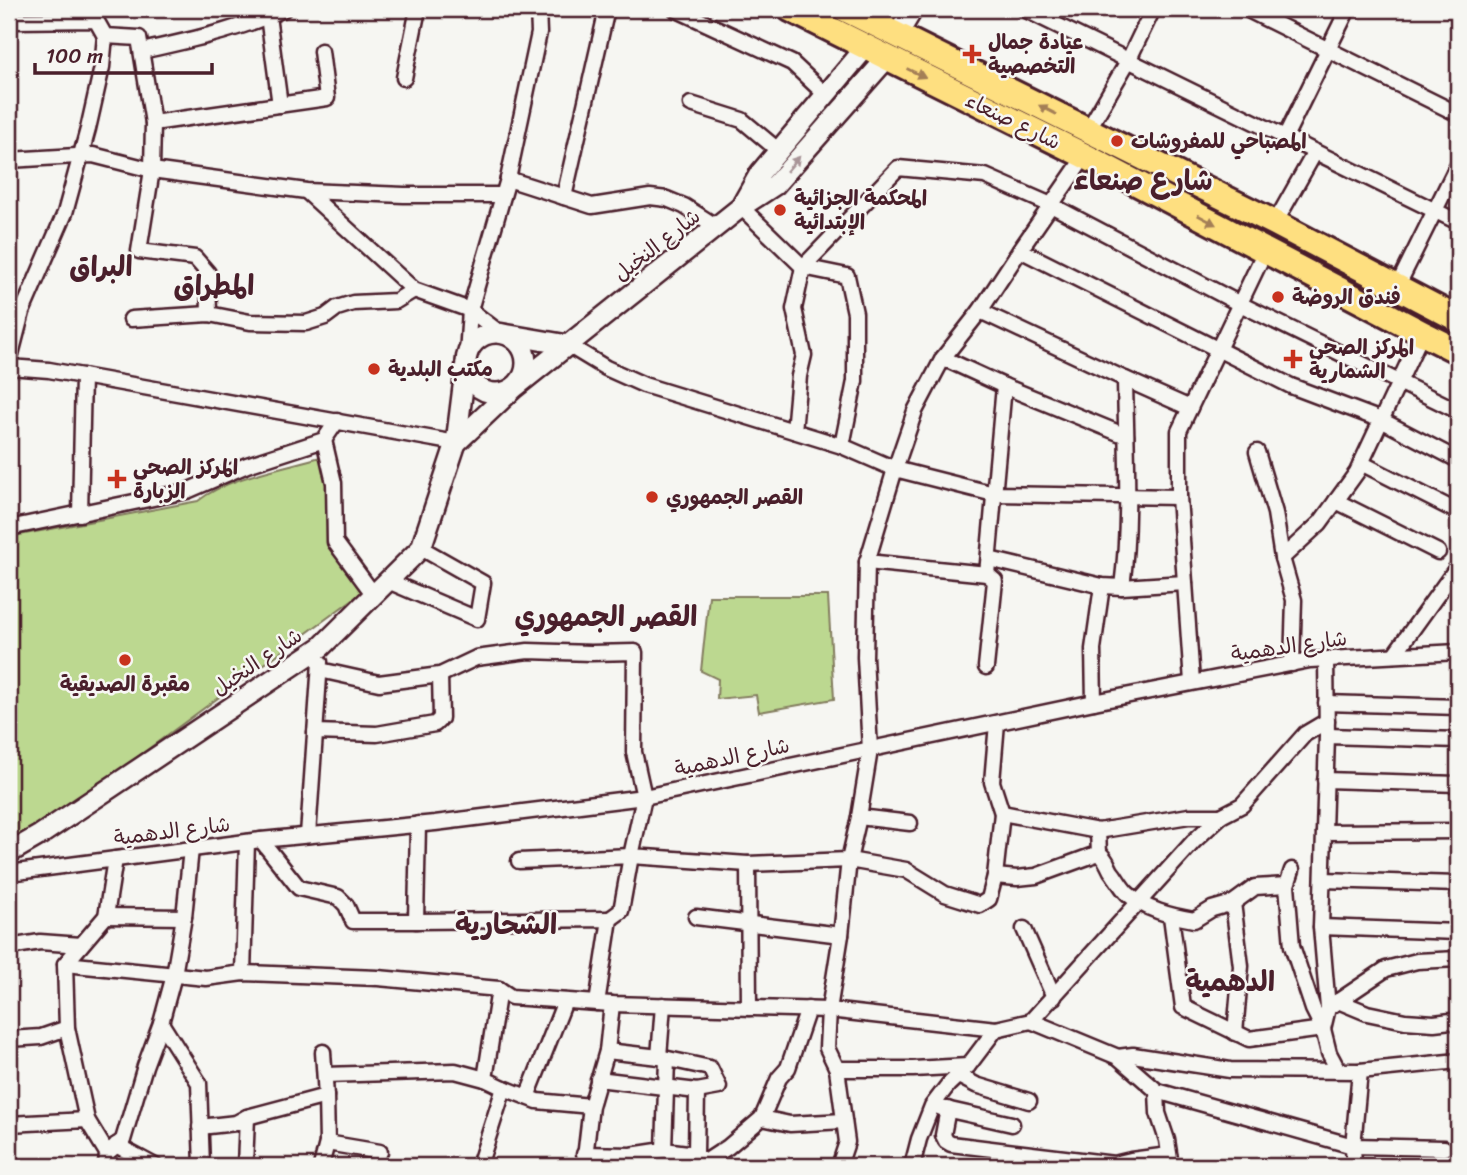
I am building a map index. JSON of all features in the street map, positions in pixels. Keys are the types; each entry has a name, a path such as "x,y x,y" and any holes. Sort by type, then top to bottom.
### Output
{"highway":[{"name":"شارع صنعاء","path":"790,9 1085,156 1458,351"},
{"name":"شارع صنعاء","path":"845,9 888,23 1088,130 1308,239 1458,319"},
{"path":"1290,264 1307,257 1310,248 1308,239"},
{"path":"1331,286 1334,268 1341,262 1349,261"}],"street":[{"path":"142,51 204,37 284,9"},
{"path":"404,78 418,9"},
{"path":"306,191 414,290 470,310 516,340 527,359 522,380 514,388 506,392 487,392 472,381 467,373 470,310 508,179 539,33 538,9"},
{"path":"564,197 607,9"},
{"path":"675,9 792,63 826,95"},
{"path":"888,23 913,9"},
{"path":"1024,9 1458,222"},
{"path":"1088,130 1128,61 1153,9"},
{"path":"1246,9 1458,114"},
{"path":"1284,137 1348,9"},
{"path":"9,18 15,21 92,15 105,36 102,67 88,129 65,213 22,312 9,364 456,443"},
{"path":"268,16 279,104"},
{"path":"105,36 139,38 142,51 153,122 152,170 139,251 195,258 208,273 209,314"},
{"path":"153,122 327,98 321,51"},
{"name":"شارع النخيل","path":"741,207 760,173 826,95 876,53"},
{"name":"شارع النخيل","path":"456,443 514,388 741,207 775,185 876,53"},
{"path":"691,104 742,120 779,150"},
{"path":"1275,223 1315,152"},
{"path":"9,160 93,155 152,170 306,191 503,195"},
{"path":"839,1166 847,1142 837,1069 827,1048 829,1010 849,860 870,750 865,657 867,562 915,411 943,358 980,311 1085,156"},
{"path":"1397,287 1458,164"},
{"path":"794,430 799,376 804,355 794,309 803,267 898,168 985,176 1051,205 1240,304 1458,411"},
{"path":"508,179 592,206 650,197 667,199 684,206 717,227"},
{"path":"741,207 803,267 847,276 855,313 855,381 842,446"},
{"path":"1020,250 1291,386 1381,420 1458,460"},
{"path":"1192,682 1180,497 1180,430 1265,251"},
{"path":"131,319 209,314 250,322 306,323 353,303 396,301 414,290"},
{"path":"980,311 1190,408"},
{"path":"467,358 472,345 489,333 503,333 568,345 606,368 644,385 842,446 895,469 994,494 1180,497"},
{"path":"1282,558 1320,523 1357,472 1422,333"},
{"name":"شارع النخيل","path":"9,853 52,828 321,647 421,548 456,443 467,358"},
{"path":"943,358 1126,436"},
{"path":"80,514 83,376"},
{"path":"1122,587 1126,560 1128,496 1125,379"},
{"path":"987,574 1004,386"},
{"path":"9,528 187,491 247,466 324,440 337,421"},
{"path":"324,440 334,483 335,542 381,588 477,619 483,583 421,548"},
{"path":"1257,452 1275,513 1282,558 1294,600 1292,663"},
{"path":"1361,463 1458,512"},
{"path":"1336,501 1438,552"},
{"path":"989,559 1102,586 1185,583"},
{"path":"867,562 987,574 995,581 986,667"},
{"path":"1394,655 1451,584 1458,566"},
{"path":"1094,702 1093,649 1102,586"},
{"path":"308,835 321,647"},
{"path":"254,841 299,888 338,897 346,905 353,920 610,919 621,911 644,797 635,752 635,652 528,651 476,658 440,675 379,682 320,670"},
{"name":"شارع الدهمية","path":"9,873 254,841 644,797 1292,663 1458,652"},
{"path":"1323,1029 1333,1004 1321,927 1327,729 1326,659"},
{"path":"315,732 377,734 435,724 441,718 440,675"},
{"path":"1326,703 1458,707"},
{"path":"519,861 631,856 748,864 849,860 906,870 945,894 980,905 989,899 995,876 1002,813 992,782 997,723"},
{"path":"65,964 206,978 243,973 379,978 499,989 511,997 612,1004 829,1010 996,1029 1031,1021 1194,841 1221,816 1242,805 1305,734 1327,729 1458,740"},
{"path":"1325,780 1458,784"},
{"path":"1002,813 1098,831 1189,816 1221,816"},
{"path":"859,817 910,823"},
{"path":"416,921 418,824"},
{"path":"1098,831 1099,853"},
{"path":"1324,832 1458,831"},
{"path":"243,973 254,841"},
{"path":"110,1155 123,1140 174,975 184,917 191,849"},
{"path":"995,876 1035,876 1099,853"},
{"path":"1099,853 1107,859 1111,873 1126,892 1139,903 1171,916 1194,920 1212,909 1233,902 1255,887 1287,885"},
{"path":"116,859 106,916 65,964 67,1028 87,1120 110,1155 155,1166"},
{"path":"748,864 749,1008"},
{"path":"1292,870 1287,885 1292,946 1312,1009 1323,1029 1329,1053 1338,1070"},
{"path":"1323,880 1458,884"},
{"path":"1233,902 1241,966 1235,1033"},
{"path":"106,916 184,917"},
{"path":"1171,916 1183,1007 1249,1039 1323,1029"},
{"path":"696,917 841,935"},
{"path":"597,1003 610,919"},
{"path":"1321,927 1458,932"},
{"path":"1024,929 1054,997"},
{"path":"9,947 40,942 80,945"},
{"path":"1333,1004 1386,969 1417,961 1458,960"},
{"path":"485,1079 499,989"},
{"path":"527,1097 565,1001"},
{"path":"612,1004 607,1051 591,1105 584,1160 664,1150 700,1161 728,1147 762,1118 779,1078 788,1068 808,1009"},
{"path":"1333,1004 1405,1021 1451,1021 1458,1024"},
{"path":"663,1005 664,1150"},
{"path":"1031,1021 1118,1057 1157,1091 1353,1146 1444,1148"},
{"path":"161,1023 199,1083 202,1166"},
{"path":"9,1039 41,1037 67,1028"},
{"path":"912,1166 932,1106 996,1029"},
{"path":"598,1079 697,1091 719,1087 710,1068 663,1058 607,1051"},
{"path":"321,1166 327,1143 323,1052"},
{"path":"1118,1057 1133,1055 1230,1070 1360,1071 1458,1061"},
{"path":"837,1069 963,1070 976,1085 1028,1101"},
{"path":"325,1075 456,1071 485,1079 537,1101 591,1105"},
{"path":"1354,1166 1353,1146 1360,1071"},
{"path":"479,1166 503,1088"},
{"path":"697,1091 700,1161"},
{"path":"948,1110 943,1135 946,1141 951,1143 1114,1165 1170,1161 1167,1140 1158,1113 1157,1091"},
{"path":"200,1127 236,1123 247,1117 326,1096"},
{"path":"932,1106 1013,1124"},
{"path":"245,1166 247,1117"},
{"path":"762,1118 790,1124 844,1121"},
{"path":"9,1124 87,1120"},
{"path":"327,1143 380,1152"}],"green space":[{"path":"320,457 336,468 335,539 364,591 9,851 9,537 198,501 240,479"},
{"path":"709,596 828,596 834,699 759,712 756,695 717,699 718,679 701,671"}],"place":[{"name":"عيادة جمال التخصصية","path":"972,54"},
{"name":"المصباحي للمفروشات","path":"1117,141"},
{"name":"المحكمة الجزائية الإبتدائية","path":"780,210"},
{"name":"فندق الروضة","path":"1278,297"},
{"name":"المركز الصحي الشمارية","path":"1293,359"},
{"name":"مكتب البلدية","path":"374,369"},
{"name":"المركز الصحي الزبارة","path":"117,479"},
{"name":"القصر الجمهوري","path":"652,497"},
{"name":"مقبرة الصديقية","path":"125,660"}],"district":[{"name":"شارع صنعاء","path":"1143,180"},
{"name":"البراق","path":"101,266"},
{"name":"المطراق","path":"214,285"},
{"name":"القصر الجمهوري","path":"606,616"},
{"name":"الشحارية","path":"506,924"},
{"name":"الدهمية","path":"1230,981"}]}
